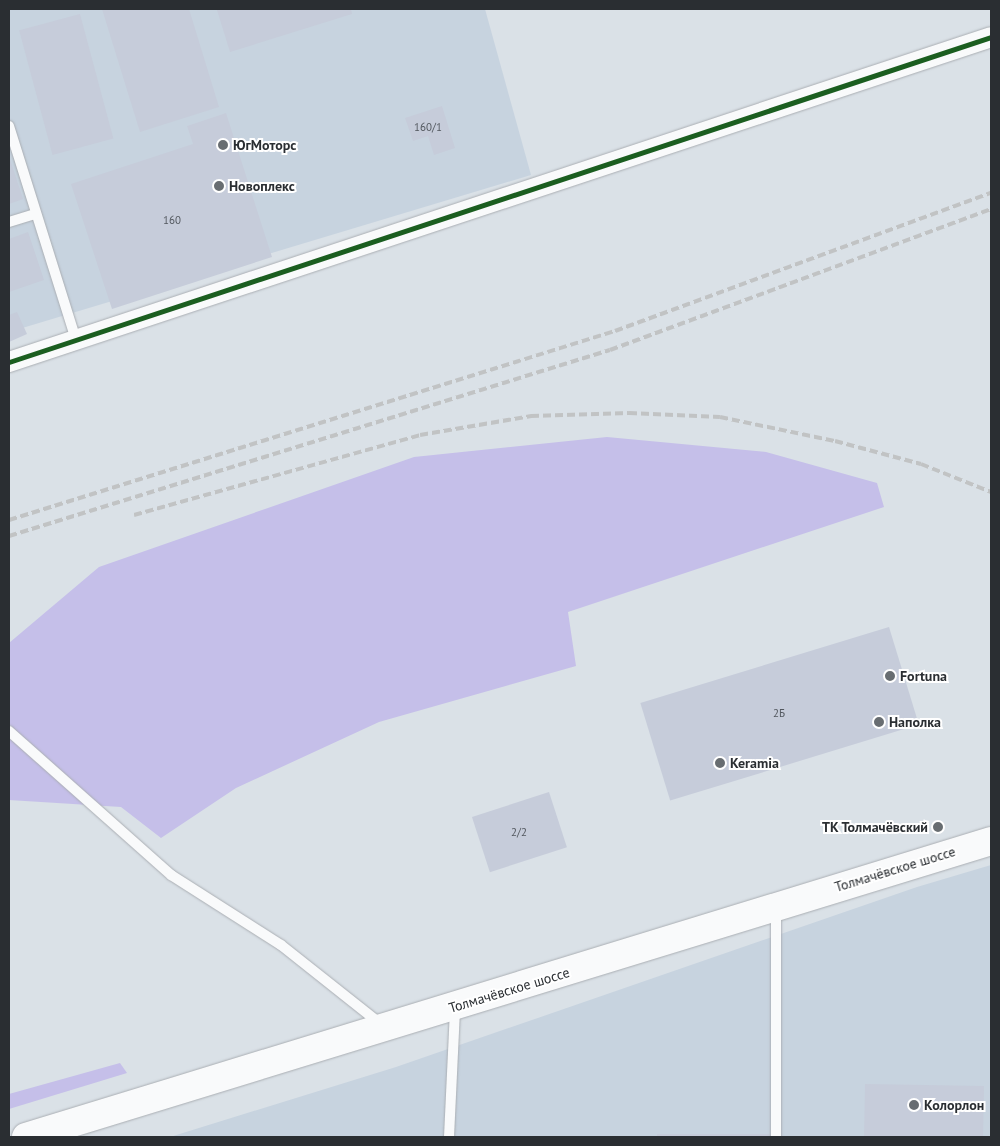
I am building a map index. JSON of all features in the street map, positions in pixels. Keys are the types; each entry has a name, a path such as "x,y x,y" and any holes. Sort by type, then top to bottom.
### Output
{"main road":[{"name":"Толмачёвское шоссе","path":"26,1137 455,1007 776,905 991,841"}],"street":[{"path":"9,362 991,37"}],"lane":[{"path":"10,133 76,340"},
{"path":"9,222 36,214"},
{"path":"9,731 172,875 281,945 385,1027"},
{"path":"776,905 776,1137"},
{"path":"449,1137 455,1007"}],"shaded area":[{"path":"9,9 485,9 531,175 9,332"},
{"path":"607,437 766,452 877,483 884,507 568,612 576,666 379,722 236,788 161,838 121,807 9,800 9,643 99,567 414,457"},
{"path":"991,865 991,1137 170,1137 396,1067 917,887"},
{"path":"120,1063 127,1073 9,1109 9,1094"}],"building":[{"path":"102,9 189,9 219,107 140,132"},
{"path":"351,9 352,14 230,52 217,10"},
{"path":"80,14 113,139 53,155 19,30"},
{"path":"442,106 455,148 434,155 428,136 413,141 405,118"},
{"path":"226,113 272,257 112,309 71,184 193,144 187,126"},
{"path":"9,156 23,199 9,204"},
{"path":"28,232 44,280 9,292 9,239"},
{"path":"17,312 27,334 9,342 9,315"},
{"path":"889,627 919,725 670,801 640,703"},
{"path":"549,792 567,847 490,872 472,817"},
{"path":"865,1084 984,1086 983,1137 864,1137"},
{"path":"657,1134 775,1134 775,1137 657,1137"}],"railway":[{"path":"9,520 615,331 991,193"},
{"path":"9,536 610,350 991,209"},
{"path":"134,515 420,435 531,416 629,413 720,417 835,441 921,464 991,492"}],"cycle path":[{"path":"9,362 991,37"}],"place":[{"name":"ЮгМоторс","path":"223,145"},
{"name":"Новоплекс","path":"219,186"},
{"name":"Fortuna","path":"890,676"},
{"name":"Наполка","path":"879,722"},
{"name":"Keramia","path":"720,763"},
{"name":"ТК Толмачёвский","path":"938,827"},
{"name":"Колорлон","path":"914,1105"}]}
